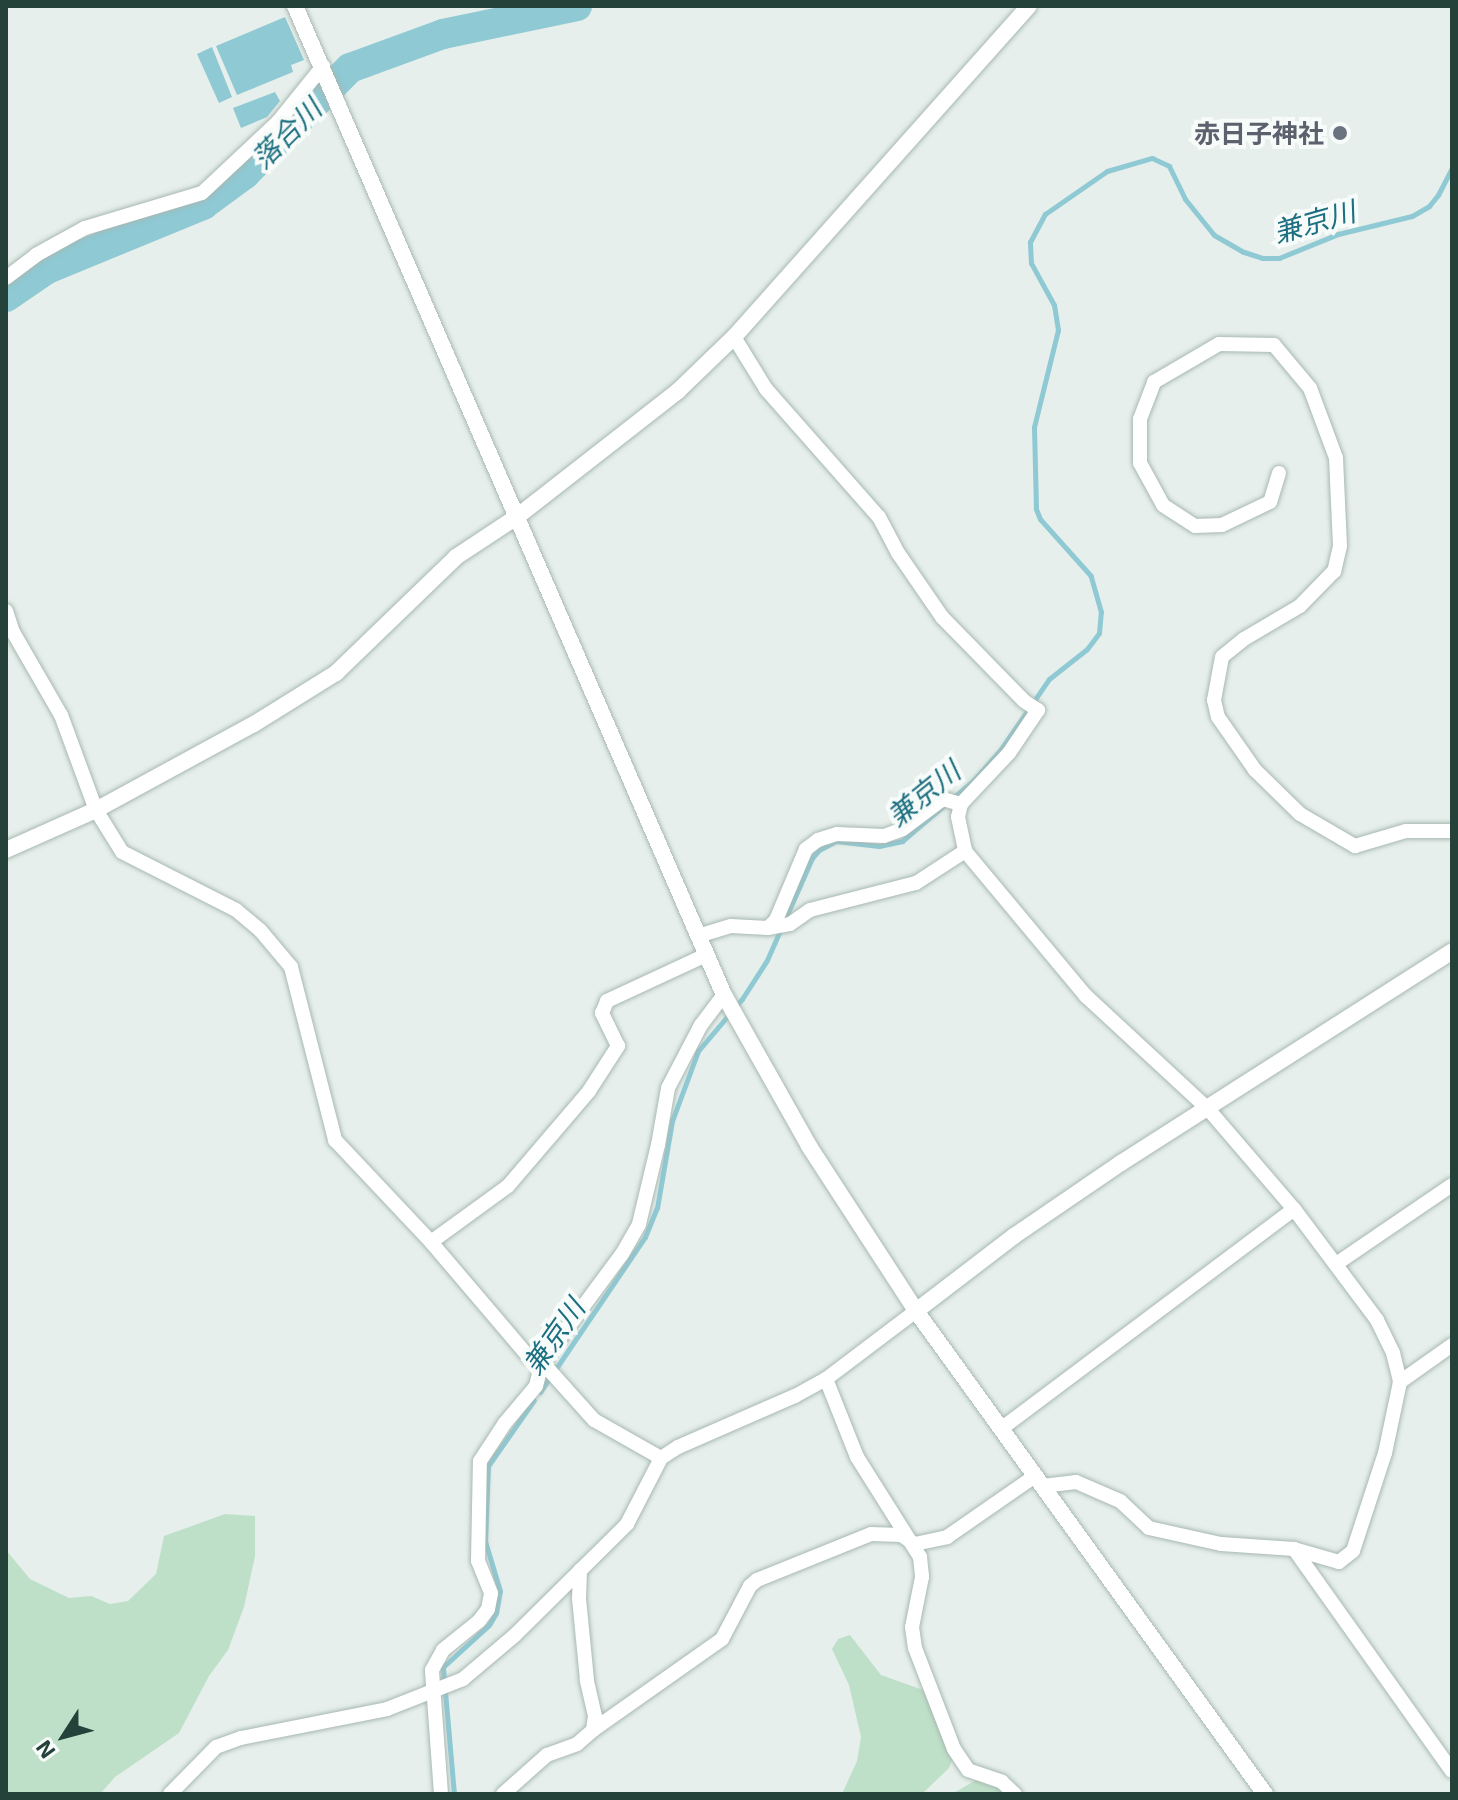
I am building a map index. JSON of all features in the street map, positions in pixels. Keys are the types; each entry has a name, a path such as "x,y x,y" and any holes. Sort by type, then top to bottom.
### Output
{"street":[{"path":"295,6 325,69 725,996 809,1146 916,1311 1265,1794"},
{"path":"6,850 96,810 254,724 336,673 456,557 518,516 678,391 734,337 1029,6"},
{"path":"6,278 36,255 85,228 202,193 278,122 325,69"},
{"path":"503,1794 547,1755 577,1744 722,1639 750,1586 757,1580 871,1534 901,1535 915,1544 947,1537 1039,1481 1076,1482 1120,1501 1149,1528 1221,1544 1294,1549 1339,1562 1353,1551 1385,1453 1400,1382 1393,1353 1377,1320 1294,1209 1209,1110 1086,996 965,851 958,817 960,803 1009,753 1038,710 1029,705 942,617 898,553 879,517 766,389 734,337"},
{"path":"1279,473 1270,502 1222,525 1195,526 1163,505 1140,463 1140,419 1154,382 1219,344 1274,345 1310,388 1336,458 1340,546 1334,571 1300,606 1244,639 1222,657 1214,700 1218,717 1255,770 1300,814 1355,846 1406,831 1452,831"},
{"path":"6,611 13,632 61,715 96,810 122,852 236,910 260,930 291,967 335,1140 431,1242 528,1356 544,1365 594,1420 661,1458"},
{"path":"778,926 776,920 806,849 818,840 837,834 875,837 893,833 943,799 960,803"},
{"path":"698,936 731,926 778,926 810,910 916,883 965,851"},
{"path":"170,1794 216,1747 241,1738 387,1709 441,1687 515,1635 627,1524 661,1458 678,1447 795,1396 826,1379 1014,1236 1121,1163 1209,1110 1452,951"},
{"path":"431,1242 508,1186 589,1091 618,1046 602,1013 607,1001 706,955"},
{"path":"441,1794 441,1687 432,1670 436,1658 479,1621 488,1609 491,1593 478,1561 480,1461 505,1423 536,1386 544,1365 622,1254 639,1224 668,1088 701,1025 725,996"},
{"path":"1336,1264 1452,1185"},
{"path":"1001,1429 1294,1209"},
{"path":"1400,1382 1452,1345"},
{"path":"826,1379 857,1457 915,1544 922,1577 912,1627 921,1668 961,1762 968,1770 1002,1782 1015,1794"},
{"path":"1294,1549 1452,1771"},
{"path":"580,1570 582,1633 595,1716 593,1730"}],"green space":[{"path":"225,1514 255,1516 255,1556 244,1607 228,1650 209,1676 179,1733 115,1777 100,1794 6,1794 6,1550 30,1579 69,1598 91,1596 110,1604 128,1601 156,1574 164,1536"},
{"path":"850,1635 881,1675 923,1690 940,1725 953,1757 949,1768 922,1794 842,1794 857,1761 861,1737 849,1685 832,1649 838,1639"},
{"path":"976,1780 996,1785 1008,1794 952,1794"}],"water":[{"path":"285,17 304,60 291,65 293,72 237,95 216,46"},
{"path":"212,47 232,97 219,103 197,54"},
{"path":"275,92 280,101 267,117 241,128 233,108"}],"waterway":[{"name":"落合川","path":"6,297 47,269 203,205 245,174 350,68 443,34 577,6"},
{"name":"兼京川","path":"540,1392 645,1237 657,1208 672,1121 698,1051 742,999 767,960 812,858 819,850 836,841 879,846 902,841 974,780 1001,749 1049,679 1087,649 1099,633 1101,612 1091,576 1040,519 1036,509 1034,427 1058,330 1054,305 1031,263 1030,242 1045,214 1107,171 1152,158 1169,166 1185,199 1214,235 1244,252 1262,258 1279,258 1338,234 1412,216 1429,206 1452,168"},
{"name":"兼京川","path":"454,1794 443,1667 489,1625 496,1613 500,1591 485,1541 488,1466 534,1400"}],"place":[{"name":"赤日子神社","path":"1340,133"}]}
